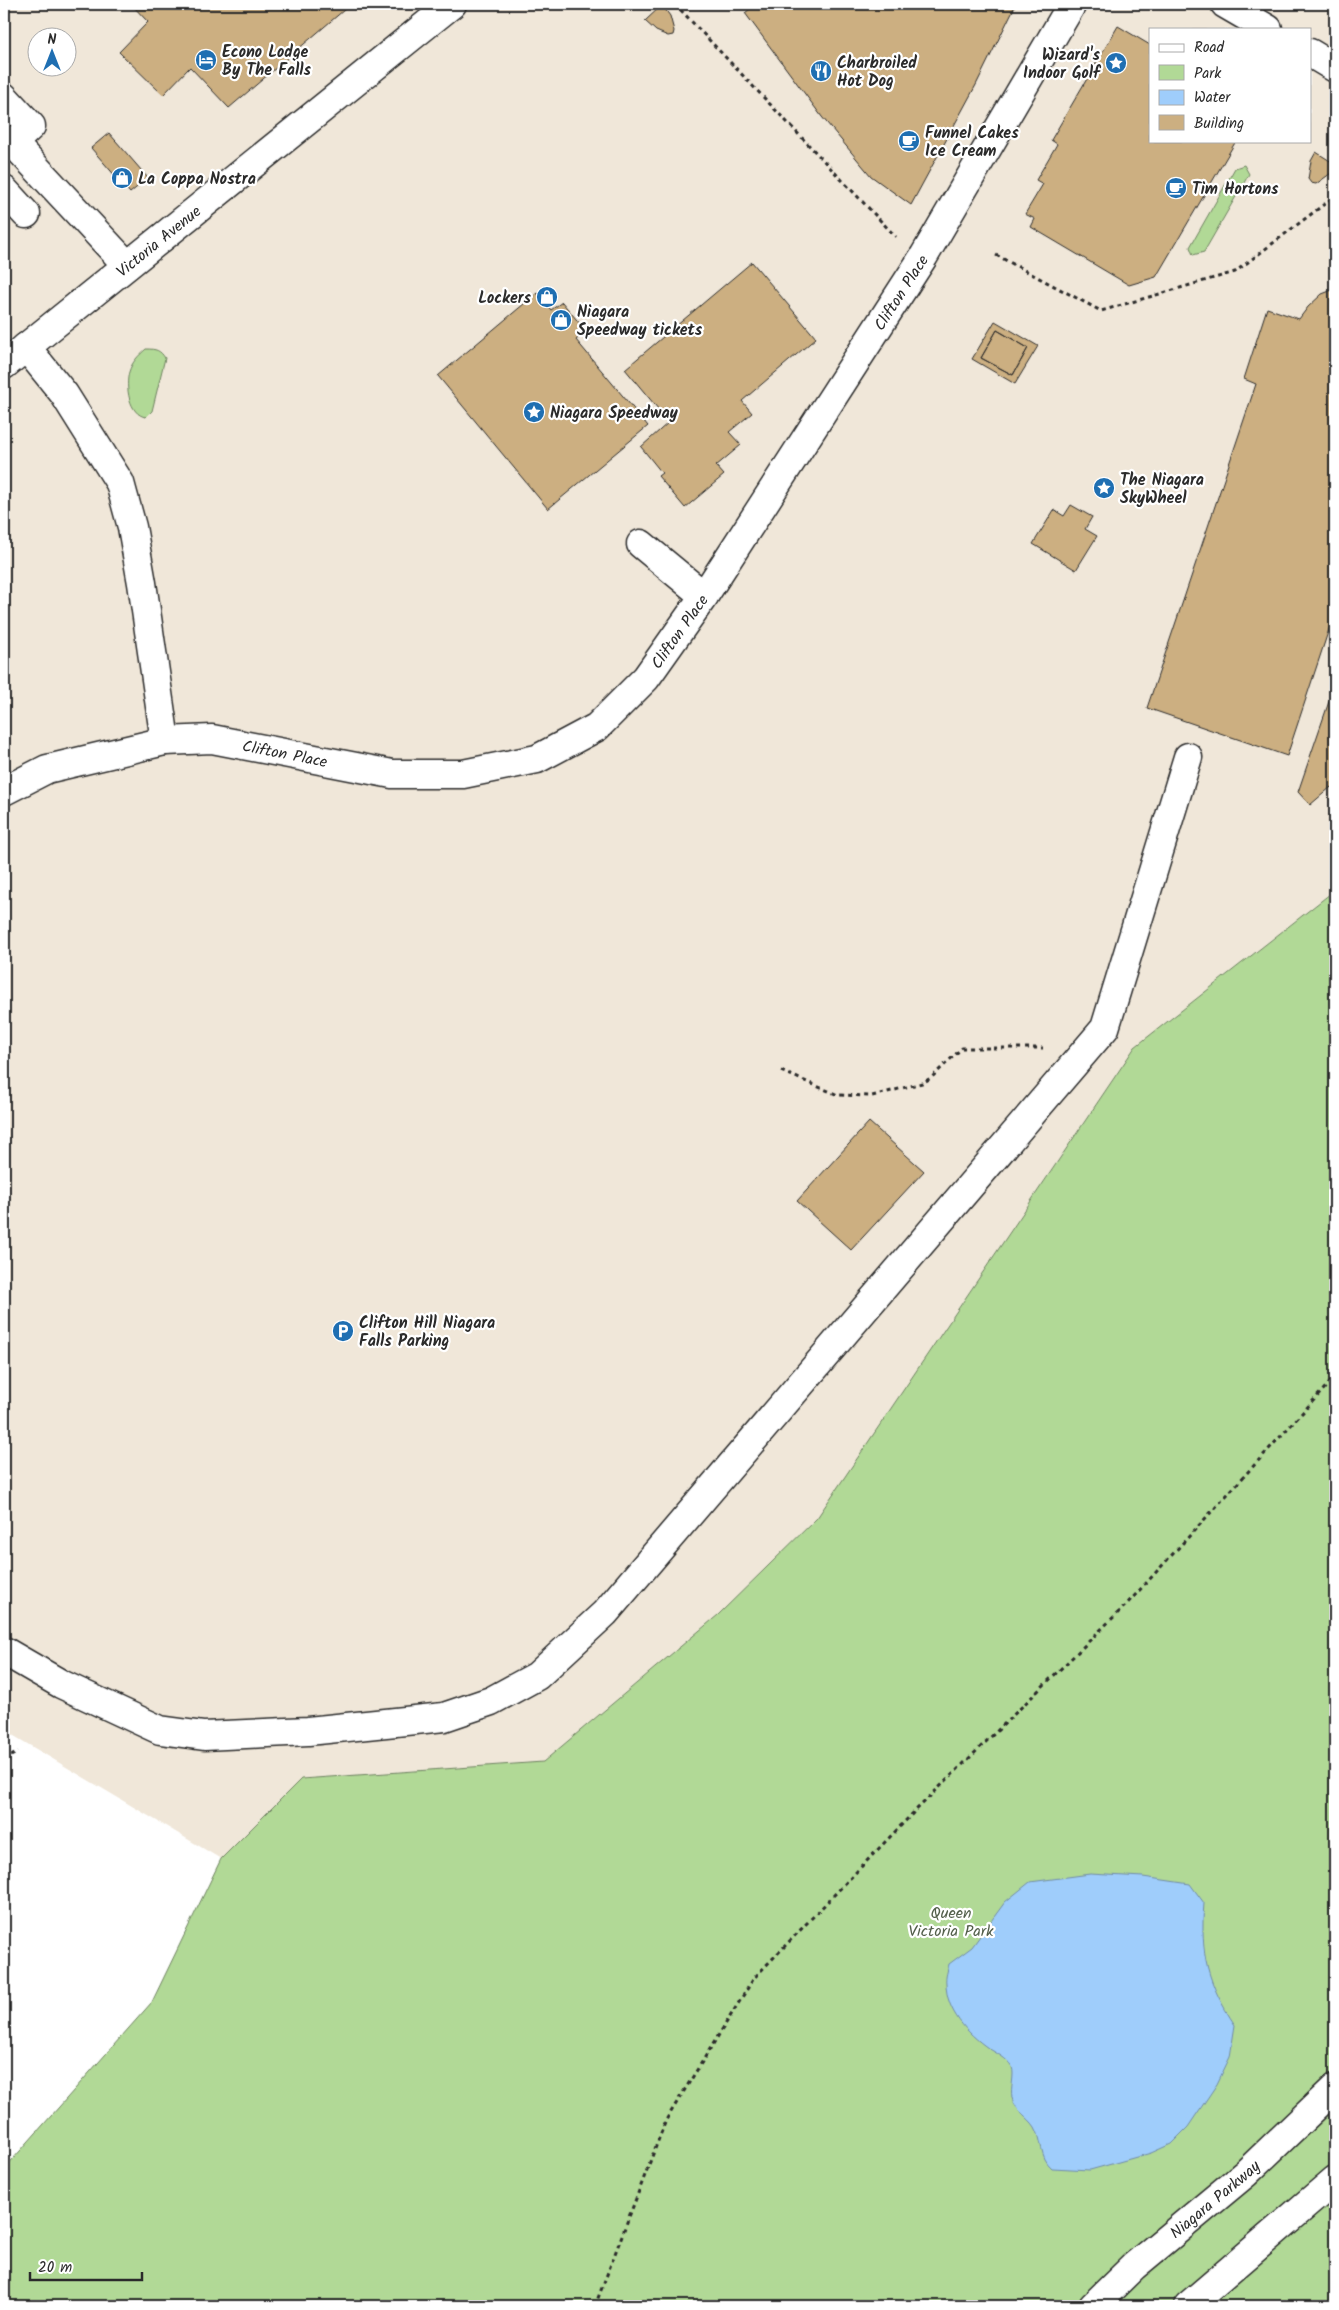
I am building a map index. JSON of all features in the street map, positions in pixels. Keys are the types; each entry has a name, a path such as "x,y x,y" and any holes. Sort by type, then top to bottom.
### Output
{"street":[{"name":"Victoria Avenue","path":"4,365 452,4"},
{"name":"Clifton Place","path":"4,791 47,769 165,741 212,739 392,774 463,774 537,759 597,727 646,678 704,596 924,256 1072,4"},
{"path":"1225,4 1266,28"},
{"path":"1312,54 1335,68"},
{"path":"4,97 31,126 8,147 127,265"},
{"path":"4,190 26,214"},
{"path":"26,347 64,394 120,483 132,527 139,564 165,741"},
{"path":"642,544 704,596"},
{"path":"4,1651 61,1684 160,1730 204,1736 308,1731 444,1717 491,1701 537,1676 604,1613 1105,1028 1188,758"},
{"name":"Niagara Parkway","path":"1093,2306 1134,2266 1246,2173 1335,2088"},
{"path":"1188,2306 1335,2180"}],"path":[{"path":"675,4 897,239"},
{"path":"996,255 1101,311 1235,272 1335,196"},
{"path":"781,1071 838,1095 872,1096 927,1080 962,1048 1088,1048"},
{"path":"595,2306 666,2120 754,1978 914,1812 1126,1605 1335,1377"},
{"path":"4,1760 18,1752"}],"shaded area":[{"path":"4,4 1335,4 1335,890 1135,1047 817,1518 718,1615 543,1762 301,1779 221,1859 4,1730"}],"green space":[{"path":"1244,165 1249,174 1204,252 1193,255 1190,247 1235,168"},
{"path":"146,349 157,350 165,358 152,411 146,417 140,415 132,406 128,392 128,378 132,365"},
{"name":"Queen Victoria Park","path":"1335,890 1335,2306 4,2306 5,2168 152,2002 221,1859 301,1779 543,1762 718,1615 817,1518 1135,1047"}],"water":[{"path":"1090,1874 1143,1877 1190,1884 1204,1903 1203,1937 1212,1981 1225,2010 1235,2025 1230,2057 1217,2084 1188,2127 1171,2144 1151,2153 1090,2170 1052,2168 1045,2159 1035,2127 1019,2110 1012,2098 1012,2067 1004,2058 988,2048 965,2028 959,2020 950,2003 946,1978 949,1964 972,1947 1005,1902 1030,1882"}],"building":[{"name":"Econo Lodge By The Falls","path":"131,4 351,4 229,108 190,67 163,95 119,52 148,22"},
{"path":"756,4 1016,4 976,85 911,205 871,176 822,117 745,13"},
{"path":"662,5 670,16 674,31 673,35 668,36 656,31 645,21"},
{"path":"1118,26 1149,44 1149,142 1235,142 1156,277 1129,285 1031,227 1035,219 1025,214 1043,184 1036,180 1057,144 1051,140"},
{"path":"109,133 148,178 130,193 91,148"},
{"path":"1316,152 1335,164 1334,171 1316,184 1311,183 1308,179 1311,161"},
{"path":"4,252 10,259 4,265"},
{"path":"752,262 816,338 742,401 752,413 729,432 741,445 716,466 724,475 685,508 658,476 662,473 641,447 669,422 625,369"},
{"path":"1335,289 1335,611 1287,756 1147,708 1256,384 1244,379 1267,308 1299,319 1308,307 1322,294"},
{"path":"537,293 551,310 562,302 586,331 576,340 648,426 548,509 438,376"},
{"path":"995,321 1038,346 1015,384 972,359","holes":["997,330 1028,348 1013,375 981,358"]},
{"path":"997,330 1028,348 1013,375 981,358"},
{"path":"1071,505 1092,517 1085,529 1097,536 1076,570 1033,544 1054,510 1064,516"},
{"path":"1335,684 1335,791 1331,787 1310,805 1298,792"},
{"path":"869,1122 924,1171 851,1250 797,1201"}],"place":[{"name":"Econo Lodge By The Falls","path":"206,60"},
{"name":"Wizard's Indoor Golf","path":"1116,63"},
{"name":"Charbroiled Hot Dog","path":"821,71"},
{"name":"Funnel Cakes Ice Cream","path":"909,141"},
{"name":"La Coppa Nostra","path":"122,178"},
{"name":"Tim Hortons","path":"1176,188"},
{"name":"Lockers","path":"547,297"},
{"name":"Niagara Speedway tickets","path":"561,320"},
{"name":"Niagara Speedway","path":"534,412"},
{"name":"The Niagara SkyWheel","path":"1104,488"},
{"name":"Clifton Hill Niagara Falls Parking","path":"343,1331"}]}
